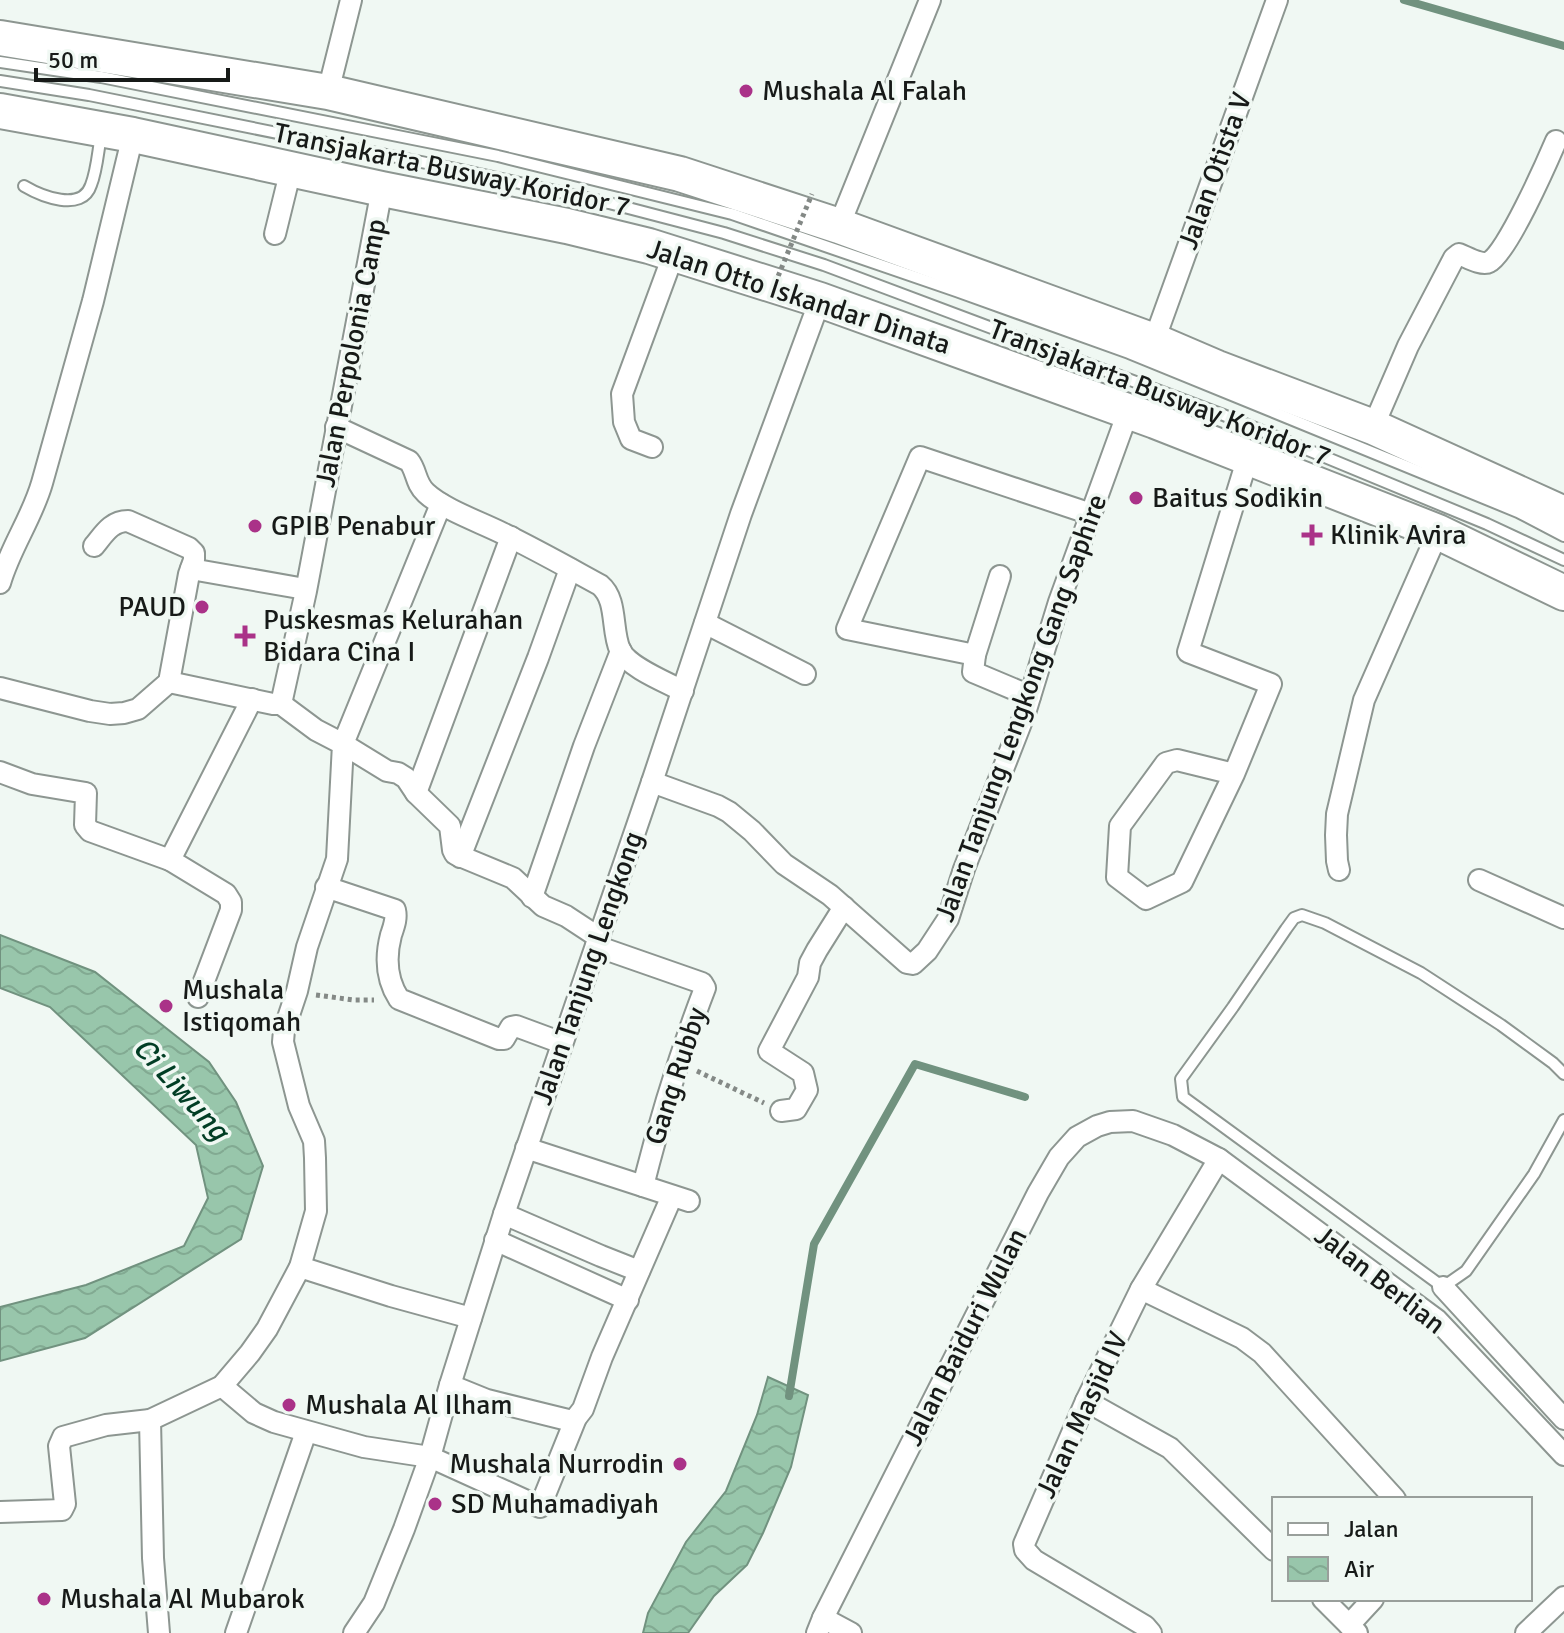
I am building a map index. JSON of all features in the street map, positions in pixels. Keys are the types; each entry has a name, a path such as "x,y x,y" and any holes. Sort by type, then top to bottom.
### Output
{"main road":[{"path":"0,38 328,92 680,174 839,226 1154,341 1373,427 1564,514"},
{"name":"Jalan Otto Iskandar Dinata","path":"0,111 118,132 567,226 674,253 820,300 1248,457 1438,532 1564,593"}],"street":[{"path":"328,92 351,0"},
{"path":"839,226 930,0"},
{"name":"Jalan Otista V","path":"1154,341 1277,0"},
{"path":"0,583 14,544 37,502 93,301 118,132"},
{"path":"1373,427 1408,346 1454,258 1459,254 1485,263 1494,257 1510,236 1556,141"},
{"path":"275,234 291,169"},
{"name":"Jalan Perpolonia Camp","path":"281,704 382,189"},
{"path":"652,447 631,439 624,422 622,394 674,253"},
{"name":"Jalan Tanjung Lengkong","path":"354,1633 374,1603 430,1457 526,1148 746,500 820,300"},
{"name":"Jalan Tanjung Lengkong Gang Saphire","path":"652,782 729,812 784,864 830,895 907,963 913,964 927,951 948,919 1030,696 1059,602 1128,412"},
{"path":"336,427 409,461 416,482 441,504 570,569 605,589 608,595 621,651 584,746 532,897"},
{"path":"975,655 847,629 920,457 1091,514"},
{"path":"1234,774 1177,760 1166,763 1120,826 1117,877 1146,899 1182,882 1234,774 1271,684 1188,652 1248,457"},
{"path":"0,1512 62,1510 65,1504 59,1446 63,1437 106,1425 150,1420 222,1386 267,1329 300,1267 316,1211 314,1141 299,1106 283,1042 284,1030 307,947 337,859 343,744 441,504"},
{"path":"0,688 110,714 138,709 169,682 194,553 128,521 118,521 94,546"},
{"path":"1339,870 1337,814 1364,700 1438,532"},
{"path":"416,793 511,537"},
{"path":"191,569 305,589"},
{"path":"460,857 570,569"},
{"path":"1000,576 975,655 973,672 1030,696"},
{"path":"705,623 805,674"},
{"path":"621,651 639,667 683,691"},
{"path":"169,682 281,704 316,730 387,771 403,775 416,793 450,826 453,850 460,857 513,878 543,906 566,916 597,942"},
{"path":"170,860 252,699"},
{"path":"0,772 32,784 86,793 85,825 90,831 170,860 226,894 231,910 198,997"},
{"path":"1479,880 1564,918"},
{"path":"326,887 395,910 387,959 391,983 399,999 499,1039 504,1039 511,1027 516,1026 562,1043"},
{"path":"781,1111 796,1109 807,1090 803,1073 769,1051 808,977 810,963 844,907"},
{"name":"Gang Rubby","path":"597,942 705,988 678,1062 643,1186"},
{"name":"Jalan Baiduri Wulan","path":"820,1626 1059,1157 1077,1137 1110,1122 1133,1121 1173,1135"},
{"name":"Jalan Berlian","path":"1173,1135 1219,1159 1437,1320 1564,1455"},
{"path":"222,1386 254,1413 274,1422 364,1447 430,1457 540,1507 639,1271 681,1198 526,1148"},
{"name":"Jalan Masjid IV","path":"1146,1631 1034,1560 1024,1544 1086,1401 1141,1289 1219,1159"},
{"path":"504,1214 639,1271"},
{"path":"495,1240 628,1300"},
{"path":"300,1267 471,1318"},
{"path":"1141,1289 1242,1338 1262,1353 1393,1497"},
{"path":"1437,1320 1449,1293 1564,1419"},
{"path":"450,1385 487,1400 572,1421 576,1418"},
{"path":"1086,1401 1170,1448 1272,1548"},
{"path":"150,1420 153,1558 159,1633"},
{"path":"236,1633 306,1432"},
{"path":"1526,1633 1564,1597"},
{"path":"1325,1601 1353,1629 1372,1601"},
{"path":"820,1626 851,1633"}],"lane":[{"name":"Transjakarta Busway Koridor 7","path":"0,62 101,77 498,156 732,214 1129,353 1518,512 1564,536"},
{"name":"Transjakarta Busway Koridor 7","path":"0,81 89,95 446,167 609,203 724,233 838,270 1221,414 1459,512 1564,560"},
{"path":"24,186 51,199 65,201 84,196 91,188 118,132"},
{"path":"1564,1074 1501,1025 1421,973 1325,923 1302,915 1294,918 1181,1079 1183,1097 1449,1293 1534,1174 1564,1120"}],"path":[{"path":"772,291 812,194"},
{"path":"297,991 354,1000 399,999"},
{"path":"678,1062 781,1111"}],"water":[{"name":"Ci Liwung","path":"0,935 95,972 209,1062 236,1102 263,1166 241,1239 85,1338 0,1361 0,1307 86,1285 184,1246 208,1198 196,1145 50,1007 0,988"},
{"path":"768,1377 808,1395 791,1467 763,1533 747,1565 714,1596 688,1633 643,1633 648,1613 686,1542 726,1491 757,1415"}],"waterway":[{"path":"1404,0 1564,46"},
{"path":"789,1396 814,1244 915,1064 1025,1097"}],"place":[{"name":"Mushala Al Falah","path":"746,91"},
{"name":"Baitus Sodikin","path":"1136,498"},
{"name":"GPIB Penabur","path":"255,526"},
{"name":"Klinik Avira","path":"1312,535"},
{"name":"PAUD","path":"202,607"},
{"name":"Puskesmas Kelurahan Bidara Cina I","path":"245,636"},
{"name":"Mushala Istiqomah","path":"166,1006"},
{"name":"Mushala Al Ilham","path":"289,1405"},
{"name":"Mushala Nurrodin","path":"680,1464"},
{"name":"SD Muhamadiyah","path":"435,1504"},
{"name":"Mushala Al Mubarok","path":"44,1599"}]}
